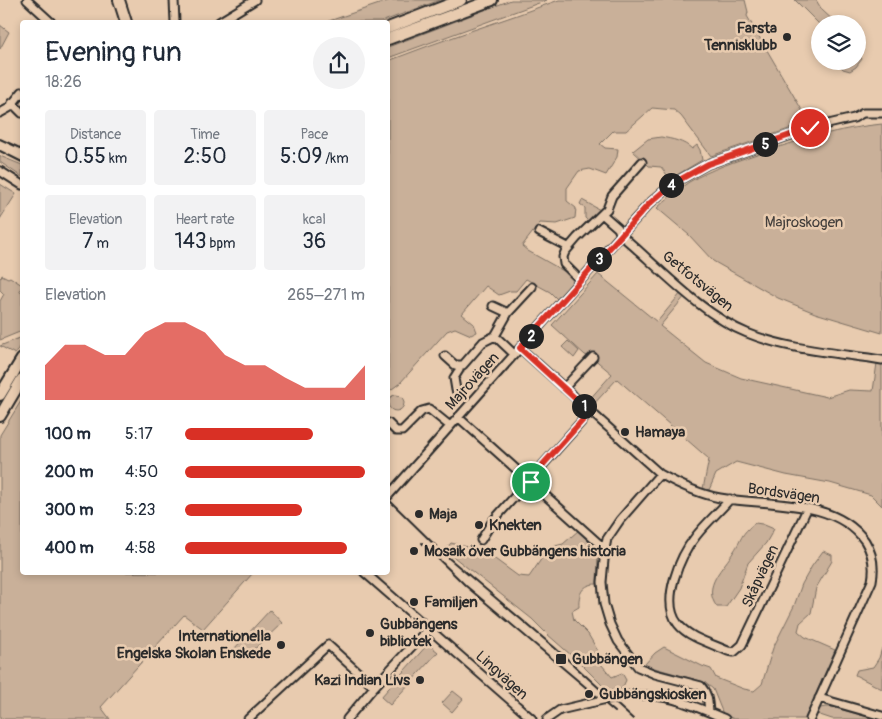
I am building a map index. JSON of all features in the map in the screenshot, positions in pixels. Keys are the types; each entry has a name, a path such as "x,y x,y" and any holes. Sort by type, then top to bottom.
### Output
{"main road":[{"path":"119,0 125,20"},
{"path":"390,27 461,0"},
{"path":"390,38 492,0"},
{"path":"0,396 20,362"},
{"path":"0,416 20,382"}],"street":[{"path":"27,0 49,20"},
{"path":"174,0 175,20"},
{"path":"222,20 255,0"},
{"path":"0,113 9,108 20,94"},
{"path":"12,103 20,111"},
{"name":"Majrovägen","path":"390,494 649,204 672,184 701,167 810,128 854,118 863,113 882,113"},
{"path":"580,280 564,264 563,257 568,247 607,209 612,196 642,162"},
{"path":"0,171 20,184"},
{"path":"602,214 618,228 621,235"},
{"path":"539,232 568,247"},
{"name":"Getfotsvägen","path":"621,235 702,305 746,332 780,343 882,360"},
{"name":"Majrovägen","path":"445,356 455,365 463,365 483,342 495,336 508,314 532,287"},
{"path":"493,306 508,314"},
{"name":"Majrovägen","path":"495,336 517,351"},
{"name":"Bordsvägen","path":"517,351 564,388 660,474 703,493 730,499 807,508 832,514 850,525 863,538 874,561 872,581 810,719"},
{"path":"564,388 593,356"},
{"name":"Majrovägen","path":"456,390 454,378 459,370 459,365"},
{"name":"Majrovägen","path":"390,425 396,431 402,431 422,411 429,409 450,426"},
{"path":"481,540 492,522 590,412"},
{"path":"458,417 605,549"},
{"path":"660,474 612,531 607,540 602,582 603,597 610,624 618,641 632,661 645,671 701,686 708,697 709,712"},
{"name":"Skåpvägen","path":"730,499 688,547 678,567 672,587 671,601 673,615 678,625 686,632 728,652 734,652 742,645 807,508"},
{"name":"Lingvägen","path":"367,575 532,719"},
{"path":"347,719 428,629"},
{"path":"248,719 328,645 374,687"},
{"path":"547,719 560,710 620,696 656,695 672,698 725,719"},
{"path":"819,698 882,716"}],"green space":[{"path":"391,0 440,0 386,20 332,20"},
{"path":"511,0 547,0 390,57 390,46"},
{"path":"559,0 745,0 747,16 809,122 711,156 681,116 674,110 652,108 626,131 613,131 600,144 605,148 618,149 617,157 606,175 590,169 579,171 567,188 567,201 576,208 575,218 557,224 540,223 522,246 576,278 557,299 550,292 526,279 516,291 499,295 486,286 462,314 474,324 477,332 471,335 455,328 447,331 400,383 390,390 390,60"},
{"path":"795,0 816,0 827,15 811,16"},
{"path":"0,25 9,32 0,49"},
{"name":"Majroskogen","path":"882,124 882,333 815,313 778,298 713,261 689,235 657,208 689,182 724,166 820,135"},
{"path":"661,137 682,142 692,149 697,145 702,160 670,179 661,167 649,166 633,151 648,139"},
{"path":"0,156 20,164 20,176 0,162"},
{"path":"0,184 16,194 0,219"},
{"path":"582,200 602,211 589,222 585,218 585,208 580,204"},
{"path":"598,274 657,322 681,293 685,296 660,326 706,363 741,378 827,397 849,390 873,391 877,363 882,364 882,506 871,495 830,483 786,475 736,462 716,474 709,490 703,489 709,459 617,379 592,406 587,402 612,374 592,357 585,355 552,325"},
{"path":"2,275 10,277 20,284 20,332 0,340 0,301 4,294 0,290"},
{"path":"20,338 20,345 15,354 0,346"},
{"path":"568,341 579,351 574,358 562,347"},
{"path":"393,396 399,396 403,400 403,406 399,410 393,410 390,407 390,399"},
{"path":"20,403 20,575 251,575 203,629 184,615 101,707 110,719 0,719 0,435"},
{"path":"755,523 774,529 766,543 748,563 739,588 726,607 717,607 711,592 716,578 744,533"},
{"path":"579,530 598,553 597,584 592,584 582,590 579,598 579,607 572,611 574,620 588,634 599,653 601,664 612,677 622,673 626,680 622,689 608,691 532,619 445,550 451,543 484,551 518,576 529,577 542,558 555,546 563,544"},
{"path":"823,551 832,555 832,561 816,588 811,613 800,623 798,631 805,637 835,650 805,719 734,719 723,714 713,689 704,682 644,665 655,653 664,647 711,669 716,678 754,691 762,684 773,648 794,606 802,584"},
{"path":"270,610 282,623 244,659 234,649"},
{"path":"428,644 438,652 390,705 381,697"},
{"path":"882,648 882,689 855,675 857,670 873,667 879,658"},
{"path":"453,691 463,699 452,712 442,703"},
{"path":"833,707 875,719 832,719 817,714 820,708"}],"railway":[{"path":"0,139 20,148"},
{"path":"0,151 20,161"},
{"path":"390,501 444,554 555,648 633,719"},
{"path":"422,543 466,586 615,712"}],"place":[{"name":"Farsta Tennisklubb","path":"787,37"},
{"name":"Hamaya","path":"625,432"},
{"name":"Maja","path":"419,514"},
{"name":"Knekten","path":"479,525"},
{"name":"Mosaik över Gubbängens historia","path":"414,551"},
{"name":"Familjen","path":"414,602"},
{"name":"Gubbängens bibliotek","path":"370,633"},
{"name":"Internationella Engelska Skolan Enskede","path":"281,645"},
{"name":"Gubbängen","path":"561,659"},
{"name":"Kazi Indian Livs","path":"420,680"},
{"name":"Gubbängskiosken","path":"589,694"}],"route":[{"path":"531,482 529,480 590,412 520,348 649,204 672,184 694,170 708,164 810,128"}]}
